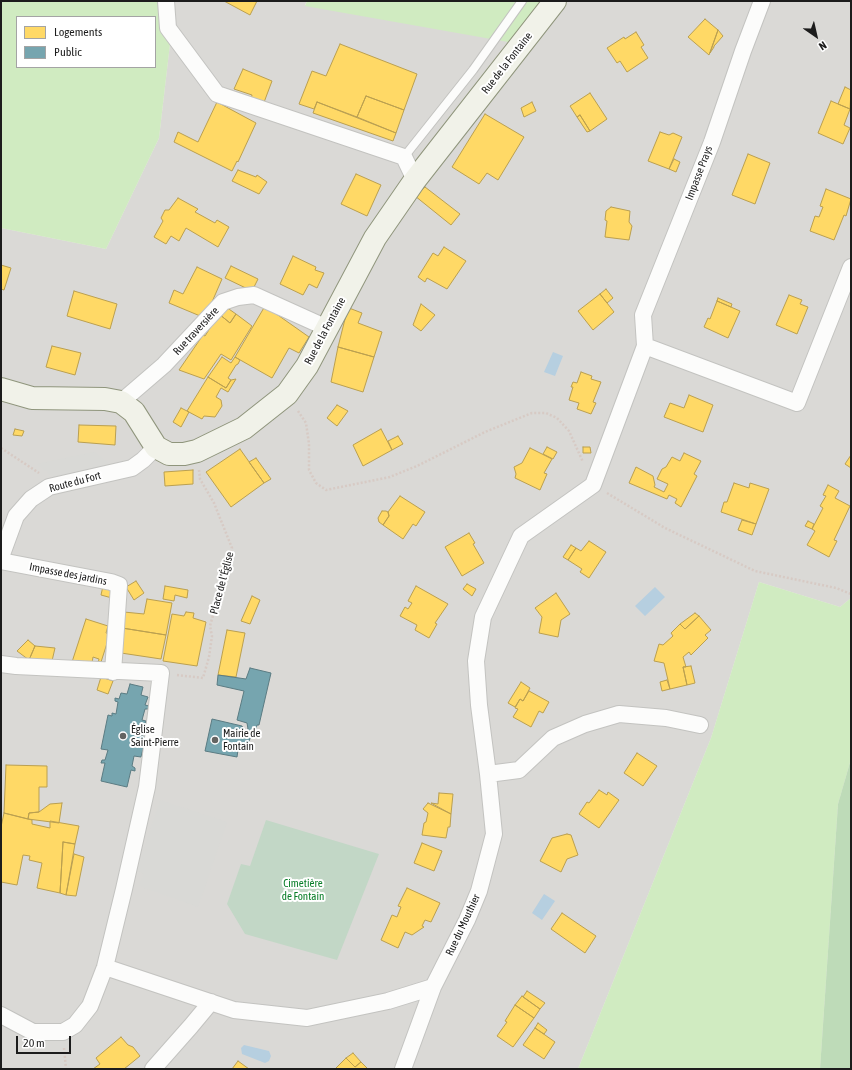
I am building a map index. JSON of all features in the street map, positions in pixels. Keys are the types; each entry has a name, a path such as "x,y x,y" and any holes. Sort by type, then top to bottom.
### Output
{"street":[{"path":"166,1 168,28 217,94 404,157 416,180"},
{"name":"Rue de la Fontaine","path":"156,446 169,454 184,454 197,451 244,428 287,394 307,366 374,238 416,180 555,1"},
{"name":"Impasse Prays","path":"593,485 645,346 642,315 712,142 762,1"},
{"path":"645,346 797,403 851,267"},
{"name":"Rue traversière","path":"121,402 164,365 210,318 223,302 238,297 254,295 327,328"},
{"path":"1,389 32,398 105,399 121,402 134,412 156,446"},
{"name":"Route du Fort","path":"1,557 16,516 31,499 49,487 132,468 143,460 156,446"},
{"name":"Rue du Mouthier","path":"402,1069 414,1041 433,987 467,920 479,891 494,834 479,705 476,661 483,617 522,536 593,485"},
{"name":"Impasse des jardins","path":"1,561 111,582 119,585 113,672"},
{"path":"1,664 113,672 161,673 147,787 105,966 90,1006 75,1025 63,1032 33,1032 1,1015"},
{"path":"488,774 519,770 553,738 585,724 619,714 666,718 700,725"},
{"path":"105,966 234,1010 307,1018 388,1001 433,987"},
{"path":"153,1069 211,1002"}],"lane":[{"path":"404,157 473,70 522,1"}],"path":[{"path":"287,394 306,423 309,444 309,470 316,483 326,490 390,477 417,466 485,432 532,413 546,413 556,418 569,431 593,485 665,528 755,571 836,588 851,594"},
{"path":"1,448 41,474 44,490"},
{"name":"Place de l'Église","path":"161,673 203,678 209,657 212,636 210,626 232,548 214,503 200,479 197,451"}],"shaded area":[{"path":"175,1 307,1 305,5 543,1 851,1 851,598 840,607 759,582 711,738 578,1069 1,1069 1,228 106,249 159,138"},
{"path":"94,452 113,467 56,479 37,464"},
{"path":"160,800 227,822 198,907 139,886 144,874 137,871"}],"green space":[{"path":"1,1 175,1 159,138 106,249 1,228"},
{"path":"307,1 543,1 508,42 305,6"},
{"path":"759,582 840,607 851,598 851,759 838,804 820,1069 578,1069 711,738"},
{"path":"851,759 851,1069 820,1069 838,804"},
{"name":"Cimetière de Fontain","path":"266,820 379,854 337,960 245,934 227,904 241,864 250,866"}],"water":[{"path":"553,352 563,356 555,376 544,372"},
{"path":"655,587 665,597 645,616 635,606"},
{"path":"544,894 555,901 542,920 532,913"},
{"path":"244,1045 269,1051 271,1056 269,1061 265,1063 242,1054 241,1048"}],"building: Logements":[{"path":"224,1 257,1 250,15"},
{"path":"705,19 718,30 709,55 688,37"},
{"path":"718,30 723,36 710,53"},
{"path":"636,32 644,45 641,47 648,58 627,72 620,61 617,63 607,48 624,37 625,39"},
{"path":"340,44 417,74 404,110 366,96 357,117 317,102 314,109 299,104 312,71 326,76"},
{"path":"243,69 272,81 263,105 251,100 252,95 234,89"},
{"path":"845,87 851,90 850,109 838,104"},
{"path":"590,93 607,119 590,131 580,115 577,117 570,106"},
{"path":"366,96 404,110 396,133 357,117"},
{"path":"831,101 850,109 844,125 850,128 843,144 818,133"},
{"path":"217,102 256,123 238,162 237,161 232,171 174,142 178,132 198,142"},
{"path":"317,102 396,133 393,141 313,113"},
{"path":"532,102 536,111 524,117 521,108"},
{"path":"485,114 524,137 498,180 487,173 479,184 452,167"},
{"path":"580,115 590,131 587,132 577,117"},
{"path":"660,132 669,135 673,133 682,137 669,169 648,161"},
{"path":"748,154 770,163 755,204 732,195"},
{"path":"674,159 680,162 676,172 669,169"},
{"path":"238,170 256,177 257,175 267,182 259,194 232,181"},
{"path":"356,174 381,185 367,216 341,204"},
{"path":"425,187 460,214 451,225 415,196"},
{"path":"826,189 851,199 846,216 844,215 834,240 810,231 815,216 819,217 823,207 820,206"},
{"path":"178,198 198,209 195,212 215,223 217,220 229,227 218,247 186,228 179,241 171,236 166,244 154,237 163,221 161,218 165,210 169,210"},
{"path":"611,207 630,211 629,222 632,226 629,240 605,237 607,221 605,220 606,211"},
{"path":"444,247 466,261 447,289 427,278 425,282 418,277 433,253 438,256"},
{"path":"293,256 316,267 315,270 324,273 317,288 309,284 303,295 280,284"},
{"path":"1,265 11,268 4,290 1,289"},
{"path":"231,266 258,279 252,291 225,278"},
{"path":"197,267 222,279 205,318 169,303 174,290 183,294"},
{"path":"606,289 613,298 607,303 600,294"},
{"path":"74,291 117,304 110,329 67,316"},
{"path":"600,294 614,312 593,330 578,311"},
{"path":"789,295 802,300 800,304 808,307 797,334 776,325"},
{"path":"718,298 732,304 731,307 717,301"},
{"path":"717,301 740,311 728,338 704,327 708,318 710,319"},
{"path":"421,304 435,315 421,331 413,325"},
{"path":"265,306 309,337 299,353 289,348 272,378 235,357"},
{"path":"226,307 236,314 230,323 219,314"},
{"path":"349,308 362,313 358,323 382,332 374,357 338,347"},
{"path":"219,314 230,323 236,314 252,326 231,360 221,354 204,379 179,370 203,335 205,336"},
{"path":"52,346 81,353 75,375 46,367"},
{"path":"338,347 374,357 363,392 331,382"},
{"path":"222,357 231,363 235,357 240,360 228,378 231,380 226,388 208,377"},
{"path":"581,372 592,376 591,379 601,382 593,402 596,403 591,414 577,409 579,403 569,400 573,382 577,383"},
{"path":"208,377 226,388 231,380 236,379 228,392 221,388 216,397 221,400 222,406 215,417 204,416 202,419 187,411"},
{"path":"689,395 713,405 703,432 664,417 670,403 684,408"},
{"path":"337,405 348,411 337,426 327,418"},
{"path":"181,408 189,412 181,427 173,422"},
{"path":"79,425 116,426 115,445 78,442"},
{"path":"15,429 24,431 22,436 13,435"},
{"path":"381,429 392,450 363,466 353,445"},
{"path":"398,436 403,444 392,450 388,441"},
{"path":"547,447 557,452 553,459 543,454"},
{"path":"583,447 590,447 591,453 583,453"},
{"path":"530,448 552,459 544,473 547,474 540,490 515,478 516,474 514,467 522,463"},
{"path":"240,449 264,483 231,507 206,472"},
{"path":"684,453 701,461 694,474 697,476 681,507 675,503 677,499 669,495 667,499 629,483 636,467 653,476 654,487 664,492 668,484 657,479 662,469 666,467 672,457 680,461"},
{"path":"851,455 851,468 845,464"},
{"path":"256,458 271,479 264,483 249,462"},
{"path":"193,470 193,484 165,486 164,472"},
{"path":"734,483 749,488 750,483 769,489 756,524 721,512 724,502 727,502"},
{"path":"828,485 839,491 835,498 850,506 834,540 837,541 829,557 807,545 815,531 812,529 823,508 820,506 826,496 823,495"},
{"path":"400,496 425,512 416,526 413,524 403,539 383,525 389,516 388,512"},
{"path":"382,511 388,512 389,516 383,525 379,522 378,518"},
{"path":"742,520 756,524 752,535 738,530"},
{"path":"808,521 814,524 812,529 805,526"},
{"path":"469,533 475,543 473,544 484,563 462,576 445,547"},
{"path":"589,541 606,552 589,578 580,572 582,569 568,560 576,548 581,551"},
{"path":"571,545 576,548 568,560 563,557"},
{"path":"136,581 144,593 134,600 126,587"},
{"path":"467,584 476,589 472,596 463,589"},
{"path":"103,586 114,588 112,598 101,595"},
{"path":"165,586 188,590 187,598 175,595 174,601 163,599"},
{"path":"416,586 448,604 435,623 437,624 429,638 415,630 417,625 400,616 405,607 408,609 412,603 408,601"},
{"path":"556,593 570,614 561,620 558,637 539,633 542,617 535,608"},
{"path":"252,596 260,600 250,624 241,621"},
{"path":"147,599 172,603 166,635 122,628 124,612 144,614"},
{"path":"186,612 194,613 193,618 206,622 197,666 163,661 172,614 184,616"},
{"path":"695,613 699,616 685,629 680,624"},
{"path":"699,616 711,630 705,635 708,638 691,655 689,652 683,657 686,667 683,667 687,685 670,689 664,663 654,661 659,644 663,645 673,636 671,633 680,624 685,629"},
{"path":"86,619 108,626 106,633 110,634 101,662 98,663 99,659 93,657 92,663 72,662"},
{"path":"122,628 166,635 161,659 121,653"},
{"path":"227,630 245,633 236,677 218,675"},
{"path":"28,640 35,646 29,660 17,651"},
{"path":"35,646 55,648 52,661 29,660"},
{"path":"691,666 695,683 687,685 683,667"},
{"path":"101,677 113,681 108,694 97,690"},
{"path":"667,680 670,689 662,691 660,682"},
{"path":"521,682 530,688 523,701 520,699 515,707 508,703"},
{"path":"529,691 549,702 543,713 539,711 531,727 513,717 518,709 515,708 520,699 523,701"},
{"path":"637,753 657,766 643,786 624,773"},
{"path":"6,765 47,766 47,787 39,787 39,812 29,813 28,819 4,813"},
{"path":"599,790 607,795 608,792 619,800 599,828 579,814 587,802 589,803"},
{"path":"439,793 453,794 451,814 431,803 438,804"},
{"path":"62,803 59,823 28,819 29,813 39,812 50,804"},
{"path":"428,803 451,814 450,827 448,827 446,838 422,835 424,823 426,822 428,813 423,809"},
{"path":"4,813 32,820 32,824 50,828 50,821 79,826 75,844 63,842 60,893 37,888 42,863 29,860 30,856 23,855 17,885 1,882 1,827"},
{"path":"567,834 571,835 578,855 567,859 561,872 540,861 552,838"},
{"path":"63,842 75,844 66,895 60,893"},
{"path":"422,843 442,851 434,871 414,863"},
{"path":"74,854 84,857 76,896 66,895"},
{"path":"407,888 440,903 431,922 425,920 422,926 424,927 412,935 405,932 398,948 381,940 392,915 397,917 401,907 398,906"},
{"path":"562,913 596,936 585,953 551,929"},
{"path":"527,991 545,1003 540,1009 523,997"},
{"path":"522,996 540,1009 534,1018 515,1005"},
{"path":"515,1005 534,1018 513,1047 497,1036 507,1022 505,1021"},
{"path":"538,1023 547,1030 544,1034 535,1028"},
{"path":"535,1028 555,1042 544,1059 523,1045"},
{"path":"121,1037 128,1045 133,1047 140,1056 124,1069 93,1069 100,1064 96,1058"},
{"path":"353,1053 361,1062 355,1067 346,1058"},
{"path":"346,1058 355,1067 361,1062 368,1069 335,1069"},
{"path":"238,1061 249,1069 232,1069"}],"building: Public":[{"path":"250,668 271,673 259,725 257,725 254,736 251,736 248,744 238,750 237,757 205,751 212,719 242,726 244,731 248,729 247,723 237,720 244,691 217,685 218,675 246,679"},
{"name":"Église Saint-Pierre","path":"130,684 143,687 141,695 148,697 145,705 149,706 148,709 145,709 142,720 146,721 145,724 141,724 139,735 146,737 141,757 134,756 132,766 135,768 135,771 131,770 127,787 101,781 105,763 101,763 102,760 105,760 108,750 101,749 108,715 112,716 112,713 116,714 118,702 115,701 115,698 119,699 121,693 127,694"}],"place":[{"name":"Église Saint-Pierre","path":"123,736"},
{"name":"Mairie de Fontain","path":"215,740"}]}
